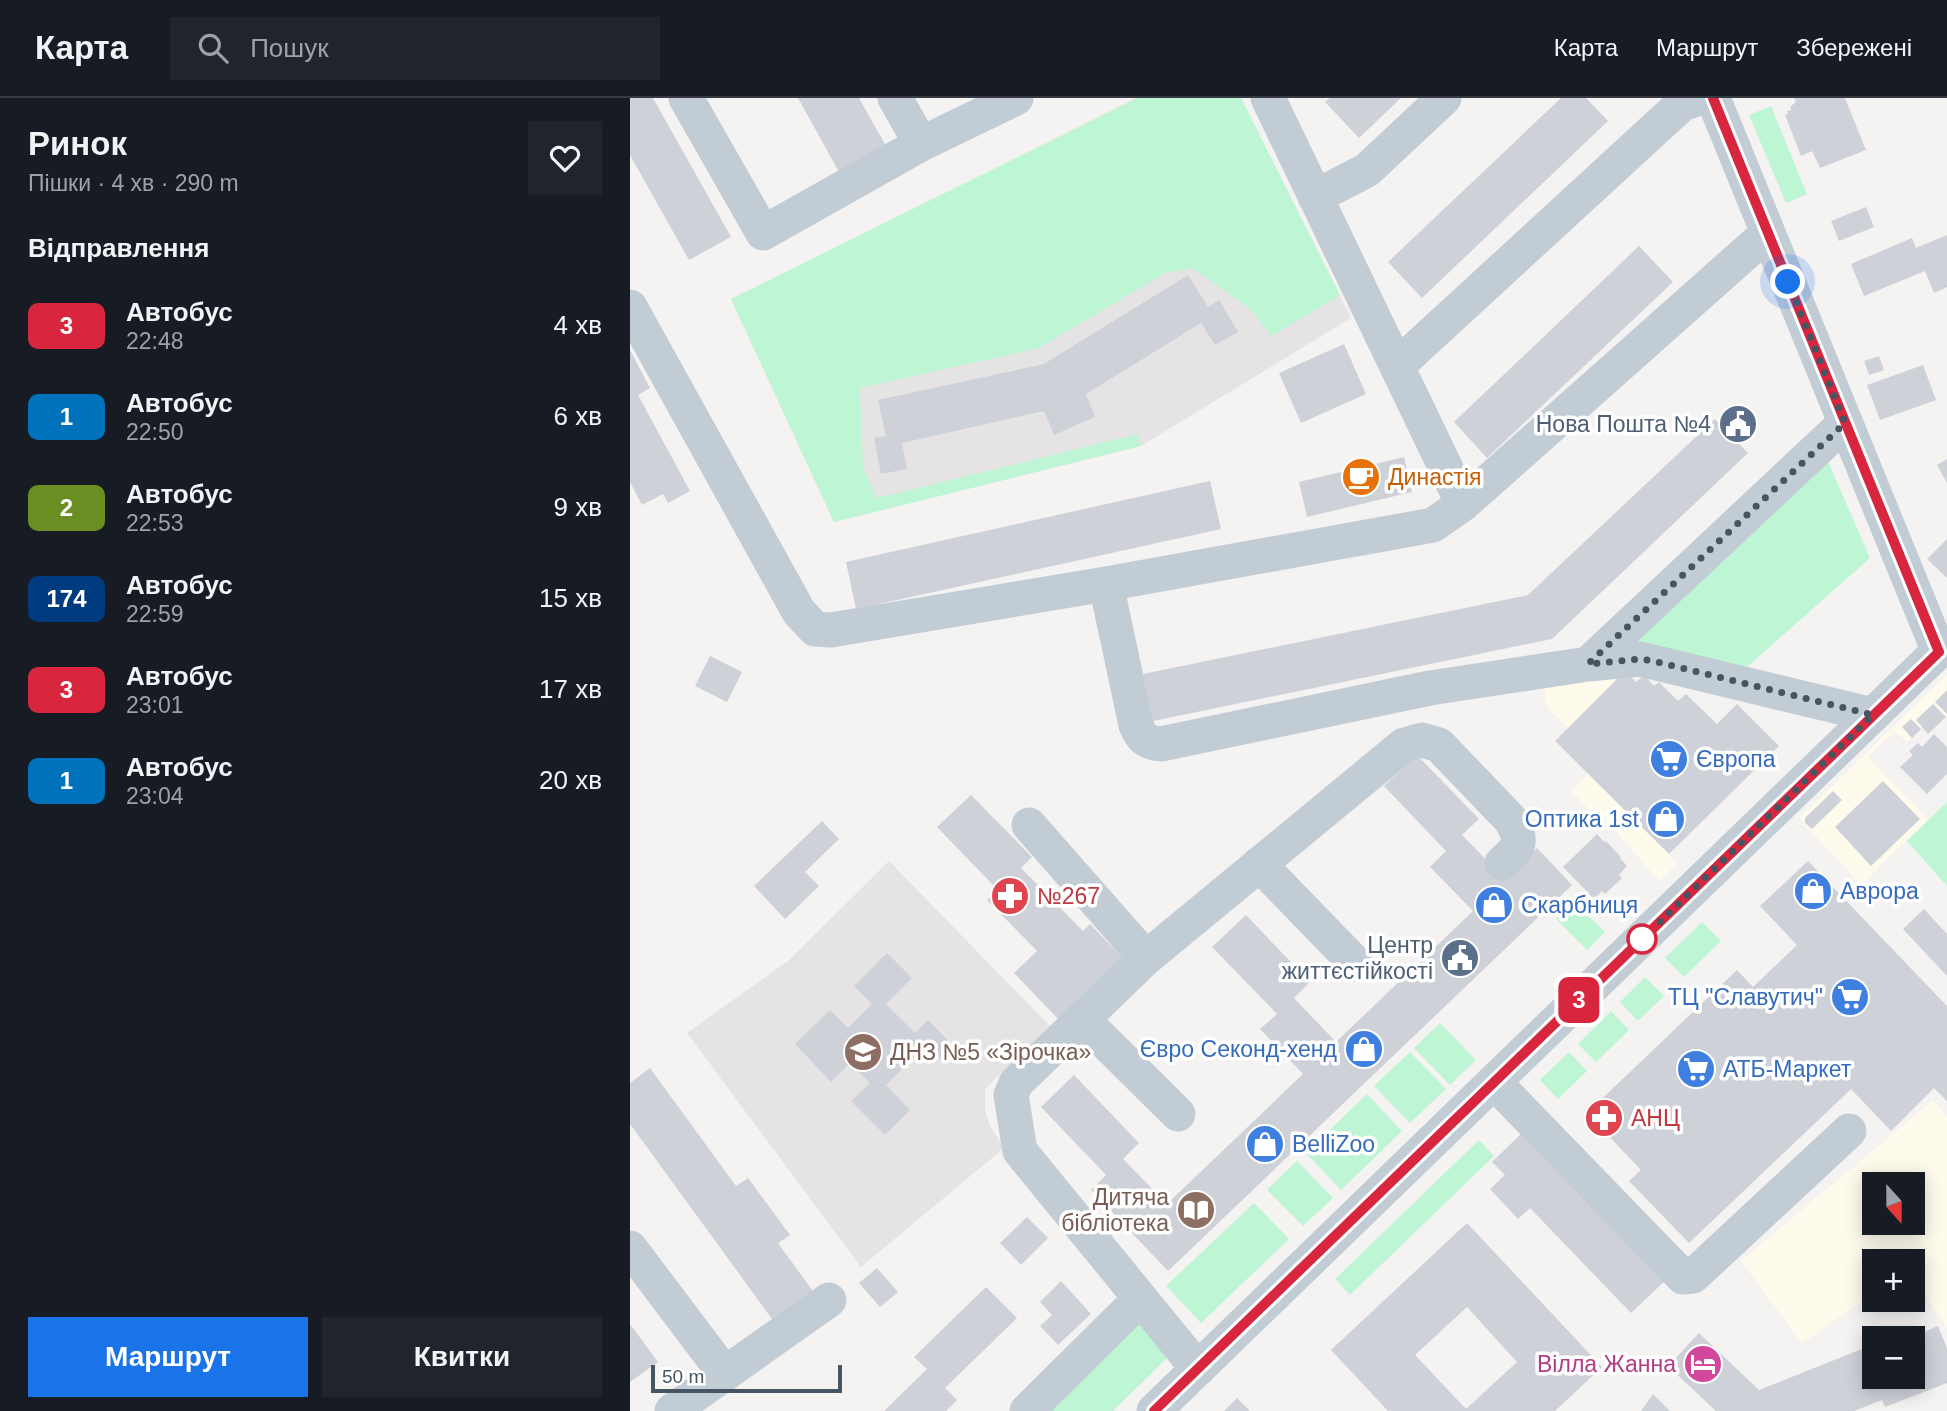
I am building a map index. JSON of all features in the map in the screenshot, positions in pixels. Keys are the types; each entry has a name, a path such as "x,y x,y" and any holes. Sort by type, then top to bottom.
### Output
{"street":[{"path":"686,98 763,233 920,144 1016,98"},
{"path":"895,98 920,144"},
{"path":"1268,98 1463,504"},
{"path":"1315,197 1367,170 1444,98"},
{"path":"1397,366 1682,104 1700,98"},
{"path":"1154,1411 1943,647 1845,423 1713,98"},
{"path":"630,307 799,612 815,629 831,629 1106,584 1433,525 1463,504 1768,233"},
{"path":"1588,664 1845,423"},
{"path":"1106,584 1136,725 1140,735 1149,743 1161,744 1430,688 1588,664 1640,659 1873,715"},
{"path":"1198,1368 1020,1151 1012,1101 1016,1083 1146,958 1404,745 1422,740 1438,745 1511,820 1516,829 1518,845 1502,863"},
{"path":"1029,825 1146,958"},
{"path":"1259,864 1356,964"},
{"path":"1082,1019 1178,1114"},
{"path":"1494,1083 1683,1277 1693,1276 1849,1132"},
{"path":"630,1248 725,1374"},
{"path":"1027,1411 1140,1299"},
{"path":"672,1411 829,1300"}],"shaded area":[{"path":"1137,98 1241,98 1351,318 1141,446 834,522 731,299"},
{"name":"Європа","path":"1606,668 1617,679 1625,671 1636,682 1644,675 1654,686 1659,682 1678,701 1686,694 1716,724 1737,704 1779,746 1669,854 1677,864 1659,881 1602,815 1598,819 1571,791 1588,773 1555,741 1568,728 1550,711 1542,679"},
{"path":"1947,675 1947,716 1928,734 1922,727 1907,742 1895,731 1868,757 1928,820 1861,885 1799,818"},
{"name":"ДНЗ №5 «Зірочка»","path":"889,861 1050,1026 985,1089 985,1110 990,1126 1004,1148 861,1267 687,1033 788,961"},
{"path":"1933,1100 1947,1116 1947,1328 1925,1296 1925,1249 1862,1249 1862,1302 1802,1343 1741,1261"}],"green space":[{"path":"1137,98 1241,98 1340,295 1272,336 1248,307 1193,269 1167,272 1039,348 860,388 863,468 877,498 1138,434 1141,446 834,522 731,299"},
{"path":"1771,106 1807,194 1786,203 1749,115"},
{"path":"1827,459 1870,558 1747,667 1633,643"},
{"path":"1947,802 1947,886 1907,841"},
{"path":"1574,902 1605,932 1587,950 1556,919"},
{"path":"1702,922 1721,941 1684,977 1665,958"},
{"path":"1645,977 1664,996 1638,1021 1620,1002"},
{"path":"1611,1011 1629,1030 1596,1062 1578,1044"},
{"path":"1440,1023 1476,1060 1450,1085 1414,1048"},
{"path":"1410,1052 1446,1089 1410,1123 1374,1086"},
{"path":"1569,1052 1587,1071 1558,1099 1540,1080"},
{"path":"1367,1094 1402,1131 1341,1190 1306,1153"},
{"path":"1479,1140 1494,1156 1350,1295 1335,1279"},
{"path":"1297,1161 1333,1198 1303,1226 1267,1190"},
{"path":"1254,1203 1289,1239 1201,1323 1166,1286"},
{"path":"1136,1316 1172,1353 1113,1411 1039,1411"}],"building":[{"path":"630,98 653,98 731,237 689,260 630,155"},
{"path":"798,98 859,98 886,146 839,172"},
{"path":"1330,98 1401,98 1359,138 1325,102"},
{"path":"1561,98 1586,98 1608,121 1422,298 1388,262"},
{"path":"1794,98 1845,98 1866,150 1820,168 1812,151 1801,156 1785,115 1796,102"},
{"path":"1866,207 1874,227 1839,241 1831,221"},
{"path":"1947,235 1947,287 1934,293 1925,271 1864,296 1851,264 1912,238 1916,248"},
{"path":"1639,246 1673,282 1487,458 1454,422"},
{"path":"1188,275 1208,307 1219,300 1238,332 1215,345 1201,323 1086,394 1095,417 1054,435 1044,411 902,443 907,469 881,474 874,438 886,436 878,400 1044,364"},
{"path":"1344,344 1366,394 1301,423 1279,373"},
{"path":"630,350 650,388 638,395 690,491 668,503 663,494 642,505 630,482"},
{"path":"1879,356 1884,370 1869,375 1864,361"},
{"path":"1923,365 1936,400 1880,420 1867,385"},
{"path":"1715,419 1748,453 1552,639 1153,721 1143,674 1528,595"},
{"path":"1404,457 1412,492 1307,517 1299,482"},
{"path":"1947,459 1947,483 1937,465"},
{"path":"1210,481 1221,529 856,609 846,562"},
{"path":"1947,539 1947,578 1927,559"},
{"path":"710,656 742,672 727,702 695,686"},
{"name":"Європа","path":"1625,671 1636,682 1644,675 1654,686 1659,682 1678,701 1686,694 1717,724 1737,704 1779,746 1669,854 1555,741"},
{"path":"1947,690 1947,714 1935,702"},
{"path":"1933,704 1946,717 1928,734 1916,720"},
{"path":"1911,719 1921,729 1912,738 1902,727"},
{"path":"1934,734 1947,747 1947,774 1927,794 1900,767 1913,755 1909,751 1918,743 1922,747"},
{"path":"1417,755 1479,819 1462,835 1505,879 1537,848 1572,885 1168,1271 1091,1190 1106,1175 1041,1107 1074,1075 1139,1143 1123,1159 1167,1204 1303,1074 1260,1029 1277,1014 1212,947 1246,915 1310,982 1294,998 1336,1042 1473,911 1430,867 1446,851 1384,786"},
{"path":"1883,781 1920,819 1871,866 1835,827"},
{"path":"1833,791 1842,800 1812,829 1805,823 1805,818"},
{"path":"971,795 1032,857 1021,868 1083,931 1090,924 1124,959 1060,1021 1014,973 1037,951 987,900 998,890 937,827"},
{"path":"822,821 839,839 805,872 819,886 785,919 754,886"},
{"path":"1597,834 1627,866 1619,875 1622,878 1605,894 1602,891 1594,899 1563,867"},
{"path":"1808,861 1947,1006 1947,1101 1934,1088 1891,1131 1851,1089 1689,1243 1629,1181 1641,1170 1587,1113 1737,970 1753,987 1797,945 1760,906"},
{"path":"1924,909 1947,934 1947,976 1903,929"},
{"path":"887,953 912,978 886,1004 915,1033 928,1020 958,1051 945,1064 926,1045 886,1085 910,1110 885,1135 851,1101 870,1083 850,1063 831,1082 795,1044 830,1010 848,1028 872,1004 854,986"},
{"path":"650,1068 736,1186 748,1178 790,1235 778,1243 815,1294 775,1323 630,1124 630,1083"},
{"path":"1524,1131 1667,1279 1631,1313 1530,1208 1518,1219 1490,1189 1505,1175 1492,1162"},
{"path":"1027,1217 1048,1238 1021,1265 1000,1243"},
{"path":"1467,1223 1602,1367 1555,1411 1388,1411 1331,1350","holes":["1467,1307 1517,1362 1466,1409 1415,1355"]},
{"path":"877,1268 898,1292 880,1307 859,1283"},
{"path":"1061,1281 1091,1314 1058,1345 1040,1326 1052,1315 1040,1302"},
{"path":"986,1287 1017,1318 945,1388 957,1400 946,1411 884,1411 927,1369 914,1357"},
{"path":"630,1324 658,1362 630,1382"},
{"path":"1938,1326 1947,1348 1947,1383 1885,1407 1882,1400 1854,1411 1716,1411 1668,1366 1699,1333 1759,1390 1862,1349 1862,1389 1925,1389 1925,1331"},
{"path":"1653,1394 1670,1411 1641,1411"},
{"path":"1237,1398 1250,1411 1224,1411"}],"bus line":[{"name":"3","path":"1154,1411 1939,652 1713,98"}],"place":[{"name":"Нова Пошта №4","path":"1738,424"},
{"name":"Династія","path":"1361,477"},
{"name":"Європа","path":"1669,759"},
{"name":"Оптика 1st","path":"1666,819"},
{"name":"Аврора","path":"1813,891"},
{"name":"№267","path":"1010,896"},
{"name":"Скарбниця","path":"1494,905"},
{"name":"Центр життєстійкості","path":"1460,958"},
{"name":"ТЦ \"Славутич\"","path":"1850,997"},
{"name":"Євро Секонд-хенд","path":"1364,1049"},
{"name":"ДНЗ №5 «Зірочка»","path":"863,1052"},
{"name":"АТБ-Маркет","path":"1696,1069"},
{"name":"АНЦ","path":"1604,1118"},
{"name":"BelliZoo","path":"1265,1144"},
{"name":"Дитяча бібліотека","path":"1196,1210"},
{"name":"Вілла Жанна","path":"1703,1364"}],"route":[{"path":"1642,939 1873,715 1653,661 1640,659 1588,664 1845,423 1788,282"}]}
